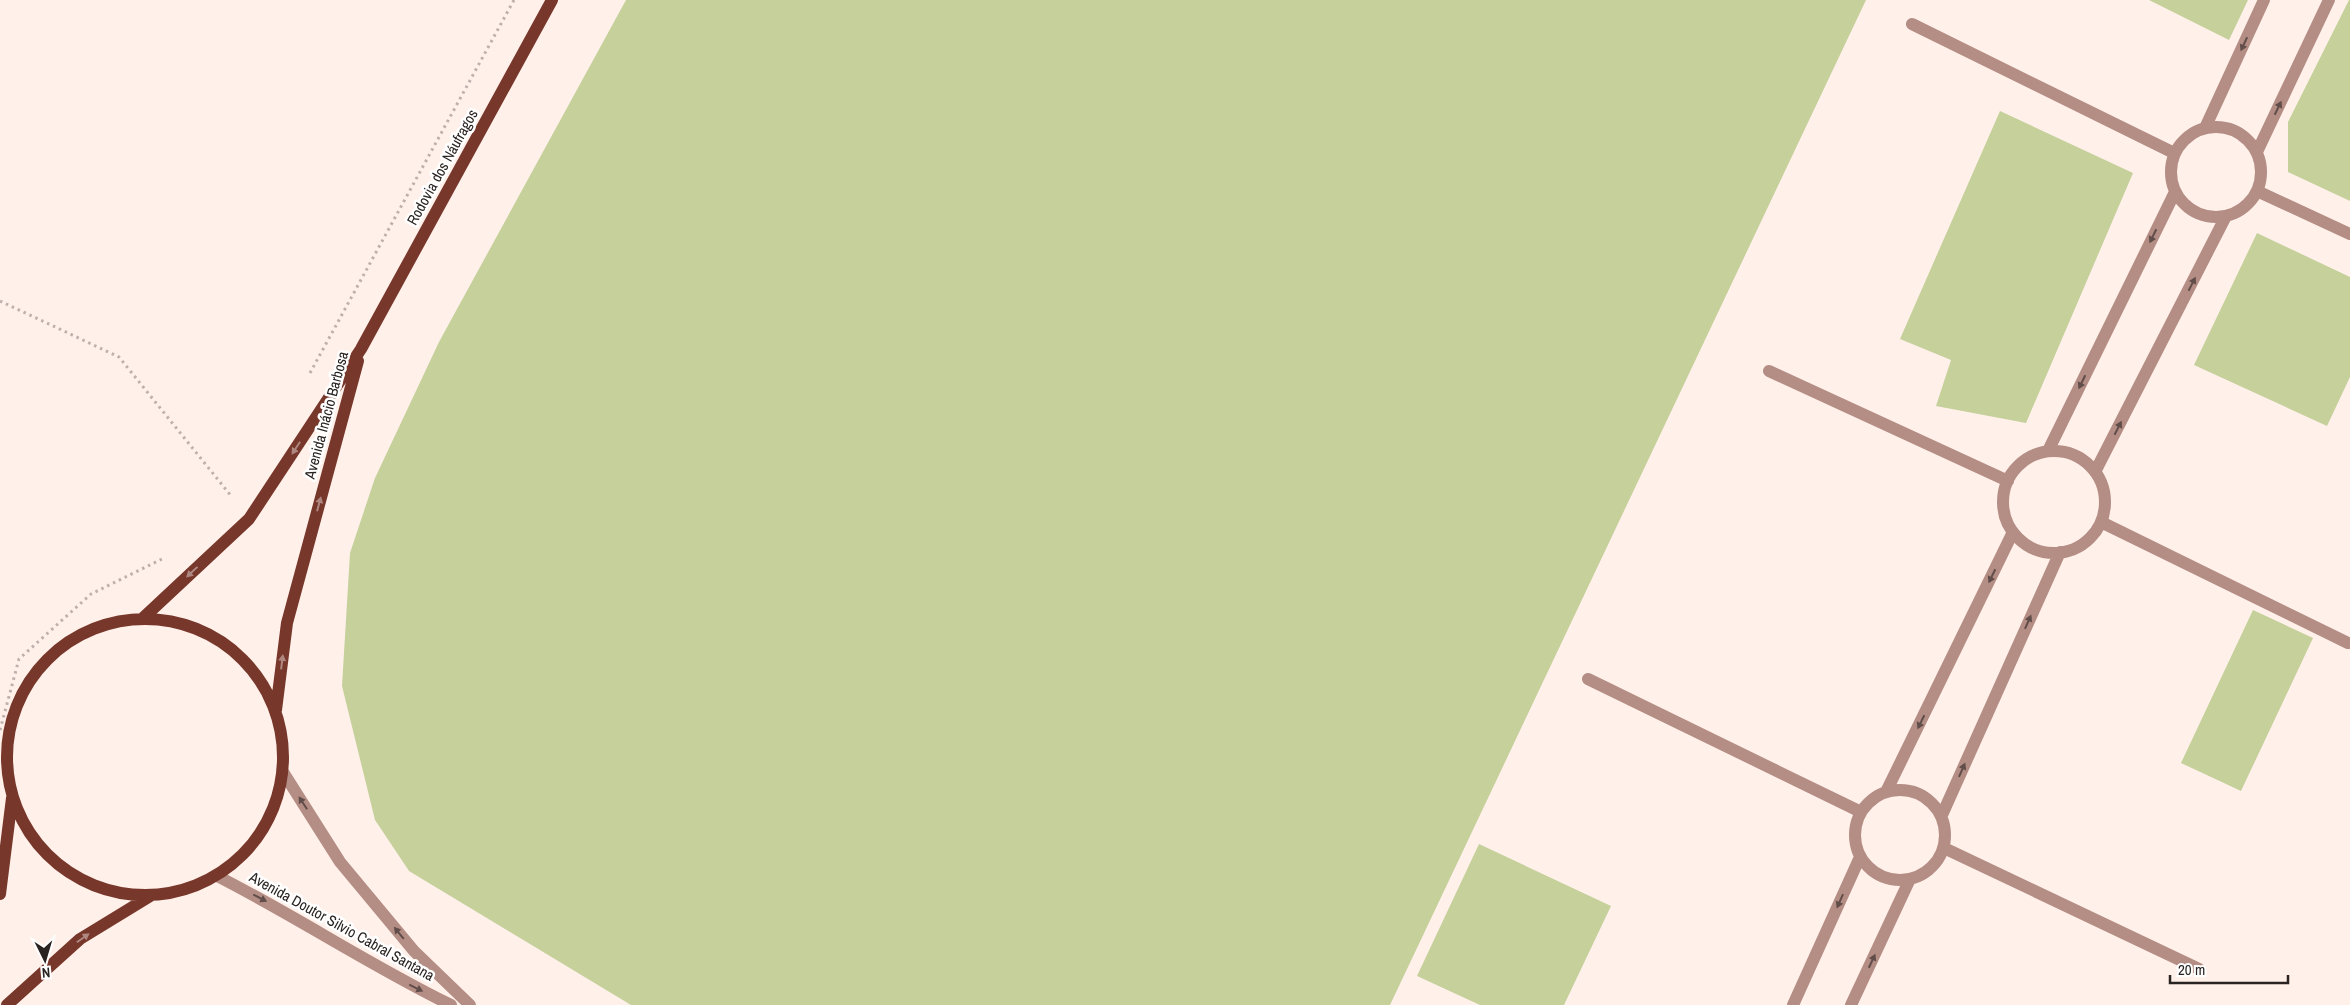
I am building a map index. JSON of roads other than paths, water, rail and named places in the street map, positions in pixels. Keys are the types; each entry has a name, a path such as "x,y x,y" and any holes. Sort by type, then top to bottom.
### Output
{"main road":[{"name":"Rodovia dos Náufragos","path":"361,349 552,0"},
{"name":"Avenida Inácio Barbosa","path":"142,619 250,519 361,349"},
{"name":"Avenida Inácio Barbosa","path":"276,710 287,623 361,349"},
{"path":"142,619 176,622 209,634 237,653 249,666 260,679 276,710 284,741 283,772 276,804 262,832 242,857 217,876 185,890 152,896 115,892 81,880 50,859 27,831 12,798 6,763 10,726 22,692 44,663 72,640 105,625 142,619"},
{"path":"0,894 12,798"},
{"path":"7,1005 80,939 152,896"}],"street":[{"path":"2205,128 2264,0"},
{"path":"2257,152 2329,0"},
{"path":"1912,24 2174,153"},
{"path":"2221,127 2235,131 2248,140 2257,152 2260,165 2257,191 2249,203 2238,211 2226,216 2210,217 2196,213 2184,204 2175,192 2170,179 2170,165 2174,153 2182,142 2193,133 2205,128 2221,127"},
{"path":"2257,191 2350,234"},
{"path":"2048,452 2175,192"},
{"path":"2096,472 2226,216"},
{"path":"1769,371 2008,481"},
{"path":"2048,452 2062,452 2075,455 2096,472 2103,487 2106,505 2101,522 2085,543 2073,549 2060,552 2042,551 2026,544 2013,532 2005,516 2003,499 2008,481 2017,467 2032,456 2048,452"},
{"path":"2101,522 2348,643"},
{"path":"1886,792 2013,532"},
{"path":"1942,815 2060,552"},
{"path":"1588,679 1861,812"},
{"name":"Avenida Doutor Silvio Cabral Santana","path":"283,772 340,862 414,951 470,1005"},
{"path":"1899,789 1912,791 1924,796 1935,804 1942,815 1946,829 1944,848 1940,858 1932,868 1922,875 1910,879 1895,880 1881,876 1869,868 1860,857 1854,833 1861,812 1873,798 1886,792 1899,789"},
{"path":"1944,848 2199,970"},
{"path":"1793,1005 1860,857"},
{"name":"Avenida Doutor Silvio Cabral Santana","path":"217,876 306,923 402,981 450,1005"},
{"path":"1851,1005 1910,879"}]}
